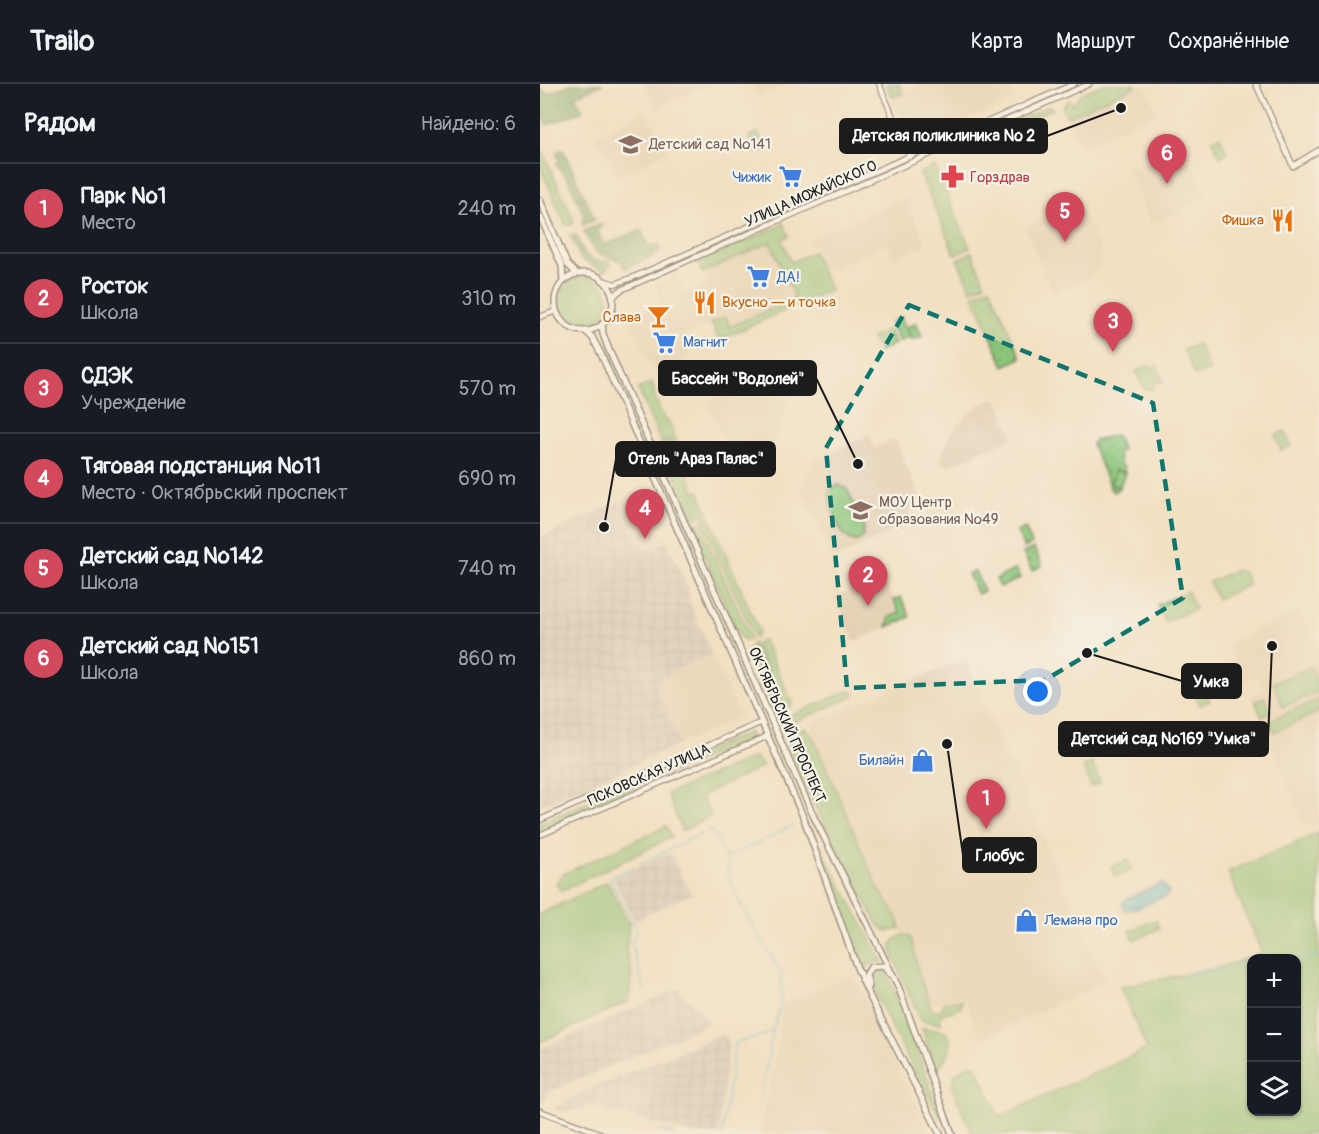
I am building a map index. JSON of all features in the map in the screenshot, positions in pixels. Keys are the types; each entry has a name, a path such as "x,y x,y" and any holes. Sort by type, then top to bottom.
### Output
{"main road":[{"path":"879,84 913,162"},
{"name":"УЛИЦА МОЖАЙСКОГО","path":"602,280 619,283 1074,84"},
{"name":"УЛИЦА МОЖАЙСКОГО","path":"612,300 620,290 1089,84"},
{"path":"1256,84 1293,166 1319,150"},
{"path":"540,200 567,264 577,274"},
{"path":"540,216 562,268 563,282"},
{"path":"577,274 589,274 602,280 609,289 612,300 609,315 602,324 585,331 568,326 556,310 556,294 563,282 577,274"},
{"path":"540,317 556,310"},
{"name":"ОКТЯБРЬСКИЙ ПРОСПЕКТ","path":"602,324 603,334 612,357 809,805 898,986 952,1134"},
{"name":"ОКТЯБРЬСКИЙ ПРОСПЕКТ","path":"585,331 592,336 601,354 804,819 857,968 875,1009 940,1134"},
{"name":"ПСКОВСКАЯ УЛИЦА","path":"540,820 762,722"},
{"name":"ПСКОВСКАЯ УЛИЦА","path":"540,835 768,736"},
{"path":"875,1009 866,979 868,970 875,966 884,967 898,986"},
{"path":"540,1111 602,1134"}],"highlighted area":[{"path":"909,305 1153,403 1183,598 1045,680 847,688 826,448"}],"shaded area":[{"path":"645,84 711,84 657,108"},
{"path":"753,84 788,84 758,97"},
{"path":"923,84 1008,84 1015,99 929,139 926,135 912,141 892,97"},
{"path":"1142,84 1157,113 1080,147 1067,117"},
{"name":"Детский сад №141","path":"646,111 667,152 617,177 596,136"},
{"path":"1182,144 1207,197 1152,224 1127,170"},
{"path":"906,198 926,245 894,259 887,244 823,271 809,239"},
{"path":"1078,204 1103,253 1093,277 1054,293 1024,228"},
{"path":"770,242 795,298 730,327 725,317 682,337 690,358 655,374 630,318 663,303 655,285 677,275 685,293 707,283 702,273"},
{"path":"774,374 788,404 770,453 737,467 708,403"},
{"path":"996,398 1014,437 949,466 940,462 948,439 956,426 979,405"},
{"name":"МОУ Центр образования №49","path":"869,435 874,448 895,439 919,494 902,527 834,559 801,490 815,460"},
{"path":"643,490 667,541 655,547 638,545 620,501"},
{"path":"620,501 638,545 655,547 667,541 689,589 689,602 712,654 671,671 671,674 661,678 657,690 680,744 540,806 540,538"},
{"path":"883,577 900,613 890,617 887,627 854,642 834,597"},
{"path":"1299,610 1319,655 1319,822 1305,827 1251,696 1264,690 1258,676 1245,682 1227,643"},
{"path":"712,654 741,718 680,744 657,690 661,678 671,674 670,671"},
{"path":"965,659 1105,982 981,1039 966,1002 934,1003 930,1001 809,724"},
{"path":"670,853 691,894 635,920 613,878"},
{"path":"854,974 877,1026 931,1134 760,1134 784,1004"},
{"path":"678,989 705,1016 708,1024 547,1093 545,1102 540,1098 540,1049"},
{"path":"723,1034 729,1041 718,1134 694,1134 592,1106 562,1113 554,1108 582,1092"}],"green space":[{"path":"571,84 603,84 575,96 583,111 547,125 540,108 540,89 548,94"},
{"path":"886,84 899,84 903,93 892,97"},
{"path":"1103,84 1135,84 1136,86 1067,117 1062,106 1069,100 1071,104 1080,94"},
{"path":"1049,106 1053,109 1005,129 1005,126"},
{"path":"758,132 766,149 757,153 749,136"},
{"path":"1220,136 1227,153 1220,157 1212,140"},
{"path":"559,150 564,151 595,220 583,225 584,215 567,177 556,165 559,160 556,154"},
{"path":"540,152 543,152 574,221 572,225 566,225 540,167"},
{"path":"935,166 970,248 955,255 920,173"},
{"path":"600,224 602,227 597,230 604,245 641,230 649,247 658,244 661,249 656,255 625,269 621,261 602,255 591,245 584,231"},
{"path":"784,224 789,236 782,239 791,262 813,252 830,290 719,340 711,323 726,317 730,327 795,298 770,242 702,273 698,262"},
{"path":"570,235 576,235 590,259 608,261 611,264 604,272 581,259"},
{"path":"972,252 985,284 971,290 957,259"},
{"path":"579,277 589,277 601,284 608,296 608,306 601,318 589,325 579,325 564,314 560,306 560,296 571,281"},
{"path":"990,287 1021,358 1004,366 973,295"},
{"path":"901,317 910,337 899,342 890,322"},
{"path":"916,323 922,336 912,340 906,328"},
{"path":"888,330 895,344 879,352 872,338"},
{"path":"1198,344 1210,370 1195,376 1184,350"},
{"path":"1150,365 1151,369 1157,366 1164,382 1156,382 1152,390 1144,389 1136,371"},
{"path":"652,383 655,392 653,393 675,437 661,442 638,389"},
{"path":"1285,431 1291,446 1281,450 1275,435"},
{"path":"1115,435 1120,443 1122,451 1118,452 1121,467 1124,467 1125,473 1115,470 1110,484 1119,488 1114,492 1111,490 1092,444 1094,441"},
{"path":"676,439 695,492 699,491 708,513 694,519 662,444"},
{"path":"1115,469 1125,473 1119,488 1110,484"},
{"path":"838,485 847,489 864,527 863,537 856,541 849,539 843,533 833,514 829,490"},
{"path":"709,516 758,628 759,632 755,638 703,522"},
{"path":"695,522 700,524 751,639 746,641 739,636 691,524"},
{"path":"1025,528 1032,544 1024,548 1017,532"},
{"path":"1034,548 1042,566 1032,571 1023,553"},
{"path":"1016,569 1020,578 1000,587 996,579"},
{"path":"1236,570 1244,573 1249,585 1217,599 1209,582"},
{"path":"975,571 984,591 977,594 968,574"},
{"path":"1188,591 1195,609 1165,622 1157,605"},
{"path":"901,597 910,617 887,627 890,617 900,613 894,600"},
{"path":"762,640 791,700 790,708 785,710 756,644"},
{"path":"753,643 781,706 779,709 768,699 754,673 748,649"},
{"path":"1311,667 1319,691 1283,707 1273,683"},
{"path":"1210,688 1213,693 1207,695 1210,701 1200,705 1195,695"},
{"path":"849,691 854,693 853,697 785,726 782,719"},
{"path":"1264,697 1271,713 1262,717 1255,701"},
{"path":"1319,699 1319,712 1274,732 1269,721"},
{"path":"804,728 814,739 877,885 895,913 900,924 900,928 896,930 883,929 878,924 805,788 789,747 789,737"},
{"path":"749,732 751,738 540,831 540,823"},
{"path":"755,757 763,766 701,796 711,816 682,831 667,794"},
{"path":"1092,763 1101,783 1091,787 1083,767"},
{"path":"666,826 672,837 561,891 556,883 563,874"},
{"path":"811,829 883,962 872,964 864,973"},
{"path":"1319,833 1319,1134 972,1134 952,1087 955,1074 968,1065 976,1066 999,1117 1147,1049 1120,987 1221,967 1247,958 1247,1116 1301,1116 1301,954 1259,954 1262,953 1228,872"},
{"path":"1128,860 1132,870 1115,877 1111,867"},
{"path":"607,882 629,924 626,951 632,971 629,1001 540,1042 540,914"},
{"path":"1156,920 1159,928 1134,940 1130,931"},
{"path":"904,935 909,936 912,940 919,975 933,1011 941,1010 944,1003 962,1001 961,1008 940,1015 941,1024 920,1020 893,956 891,945 894,940"},
{"path":"877,968 886,972 902,1008 943,1122 878,1000 870,973"},
{"path":"922,1028 944,1031 950,1041 949,1052 936,1072"}],"water":[{"path":"1162,883 1169,892 1167,896 1124,910 1122,903 1126,899"}],"waterway":[{"path":"707,831 712,830 726,858 792,826"},
{"path":"640,864 701,834"},
{"path":"728,857 728,877 743,909 781,973 781,1003 773,1030 760,1102"},
{"path":"634,867 611,877 612,884 637,930 631,942 645,992"},
{"path":"1301,958 1319,956"},
{"path":"1182,975 1247,966"},
{"path":"722,1134 735,1043 764,1035 772,1030"},
{"path":"660,1130 673,1134"}],"place":[{"name":"Детская поликлиника № 2","path":"1121,108"},
{"name":"Детский сад №141","path":"631,144"},
{"name":"Чижик","path":"790,177"},
{"name":"Горздрав","path":"952,177"},
{"name":"Детский сад №151","path":"1167,184"},
{"name":"Фишка","path":"1282,220"},
{"name":"Детский сад №142","path":"1065,242"},
{"name":"ДА!","path":"759,277"},
{"name":"Вкусно — и точка","path":"704,302"},
{"name":"Слава","path":"659,317"},
{"name":"Магнит","path":"665,342"},
{"name":"СДЭК","path":"1113,352"},
{"name":"Бассейн \"Водолей\"","path":"858,464"},
{"name":"МОУ Центр образования №49","path":"861,511"},
{"name":"Отель \"Араз Палас\"","path":"604,527"},
{"name":"Тяговая подстанция №11","path":"645,539"},
{"name":"Росток","path":"868,606"},
{"name":"Детский сад №169 \"Умка\"","path":"1272,646"},
{"name":"Умка","path":"1087,653"},
{"name":"Глобус","path":"947,744"},
{"name":"Билайн","path":"922,760"},
{"name":"Парк №1","path":"986,829"},
{"name":"Лемана про","path":"1026,920"}]}
